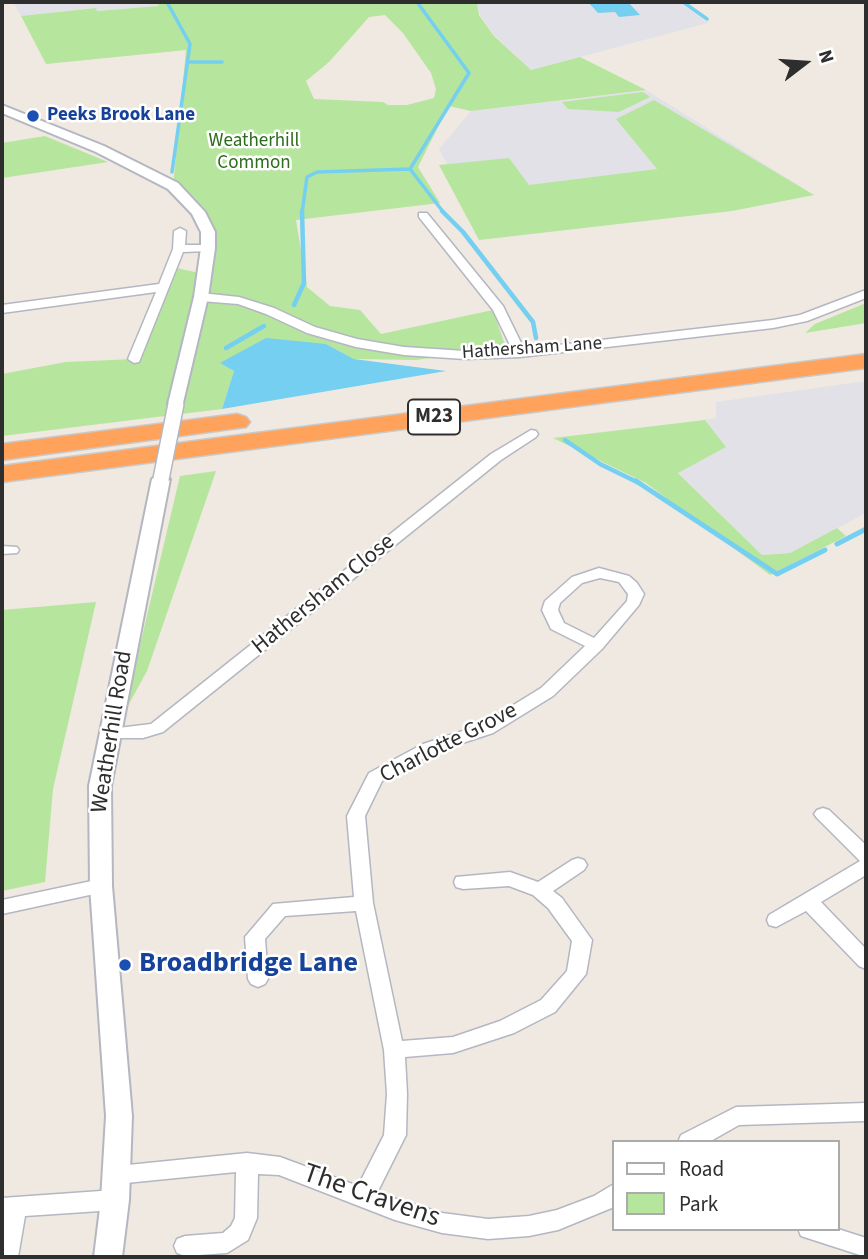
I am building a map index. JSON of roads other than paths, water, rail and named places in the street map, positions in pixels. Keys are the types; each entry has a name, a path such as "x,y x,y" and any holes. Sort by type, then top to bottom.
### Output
{"highway":[{"name":"M23","path":"2,452 866,341"},
{"name":"M23","path":"2,474 866,361"}],"street":[{"path":"2,110 100,149 173,186 198,212 208,232 208,248 179,249"},
{"path":"423,215 499,309 520,353"},
{"path":"134,359 179,249 180,231"},
{"name":"Weatherhill Road","path":"108,1257 115,1200 119,1116 101,886 100,786 108,734 176,404 201,297 208,248"},
{"path":"2,309 163,287"},
{"name":"Hathersham Lane","path":"201,297 239,301 270,311 311,330 380,347 465,355 520,353 773,324 803,318 866,294"},
{"name":"Hathersham Close","path":"108,734 143,732 157,728 496,457 531,434"},
{"name":"Charlotte Grove","path":"364,1196 395,1135 397,1094 394,1050 364,903 356,816 375,777 429,748 487,729 547,692 596,645 634,602 636,594 632,586 624,579 612,575 586,575 577,580 554,601 550,610 556,626 596,645"},
{"path":"823,814 866,856"},
{"path":"540,890 578,865"},
{"path":"776,920 866,866"},
{"path":"394,1050 453,1045 507,1027 548,1006 576,974 582,940 555,903 540,890 510,879 463,882"},
{"path":"2,906 101,886"},
{"path":"808,901 866,961"},
{"path":"258,979 255,937 280,909 364,903"},
{"path":"699,1139 736,1116 866,1112"},
{"name":"The Cravens","path":"116,1174 219,1162 280,1166 395,1210 442,1223 488,1229 529,1226 558,1220 602,1203 612,1196"},
{"path":"185,1246 227,1243 240,1233 246,1218 247,1162"},
{"path":"7,1257 9,1207 115,1200"},
{"path":"816,1231 866,1248"}],"water":[{"path":"588,2 628,2 640,15 619,17 615,12 598,13"},
{"path":"266,338 326,344 354,359 446,371 222,409 234,371 220,363"}],"waterway":[{"path":"167,2 190,44 172,172"},
{"path":"410,169 469,73 417,2"},
{"path":"683,2 707,19"},
{"path":"189,62 222,62"},
{"path":"302,213 307,177 317,172 410,169"},
{"path":"410,169 444,213"},
{"path":"294,305 304,283 302,213"},
{"path":"444,213 463,232 533,322 536,338"},
{"path":"226,348 264,326"},
{"path":"565,440 600,464 639,483"},
{"path":"636,481 777,574 825,550"},
{"path":"837,544 866,529"}],"place":[{"name":"Peeks Brook Lane","path":"33,116"},
{"name":"Broadbridge Lane","path":"125,965"}],"park label":[{"name":"Weatherhill Common","path":"254,153"}]}
